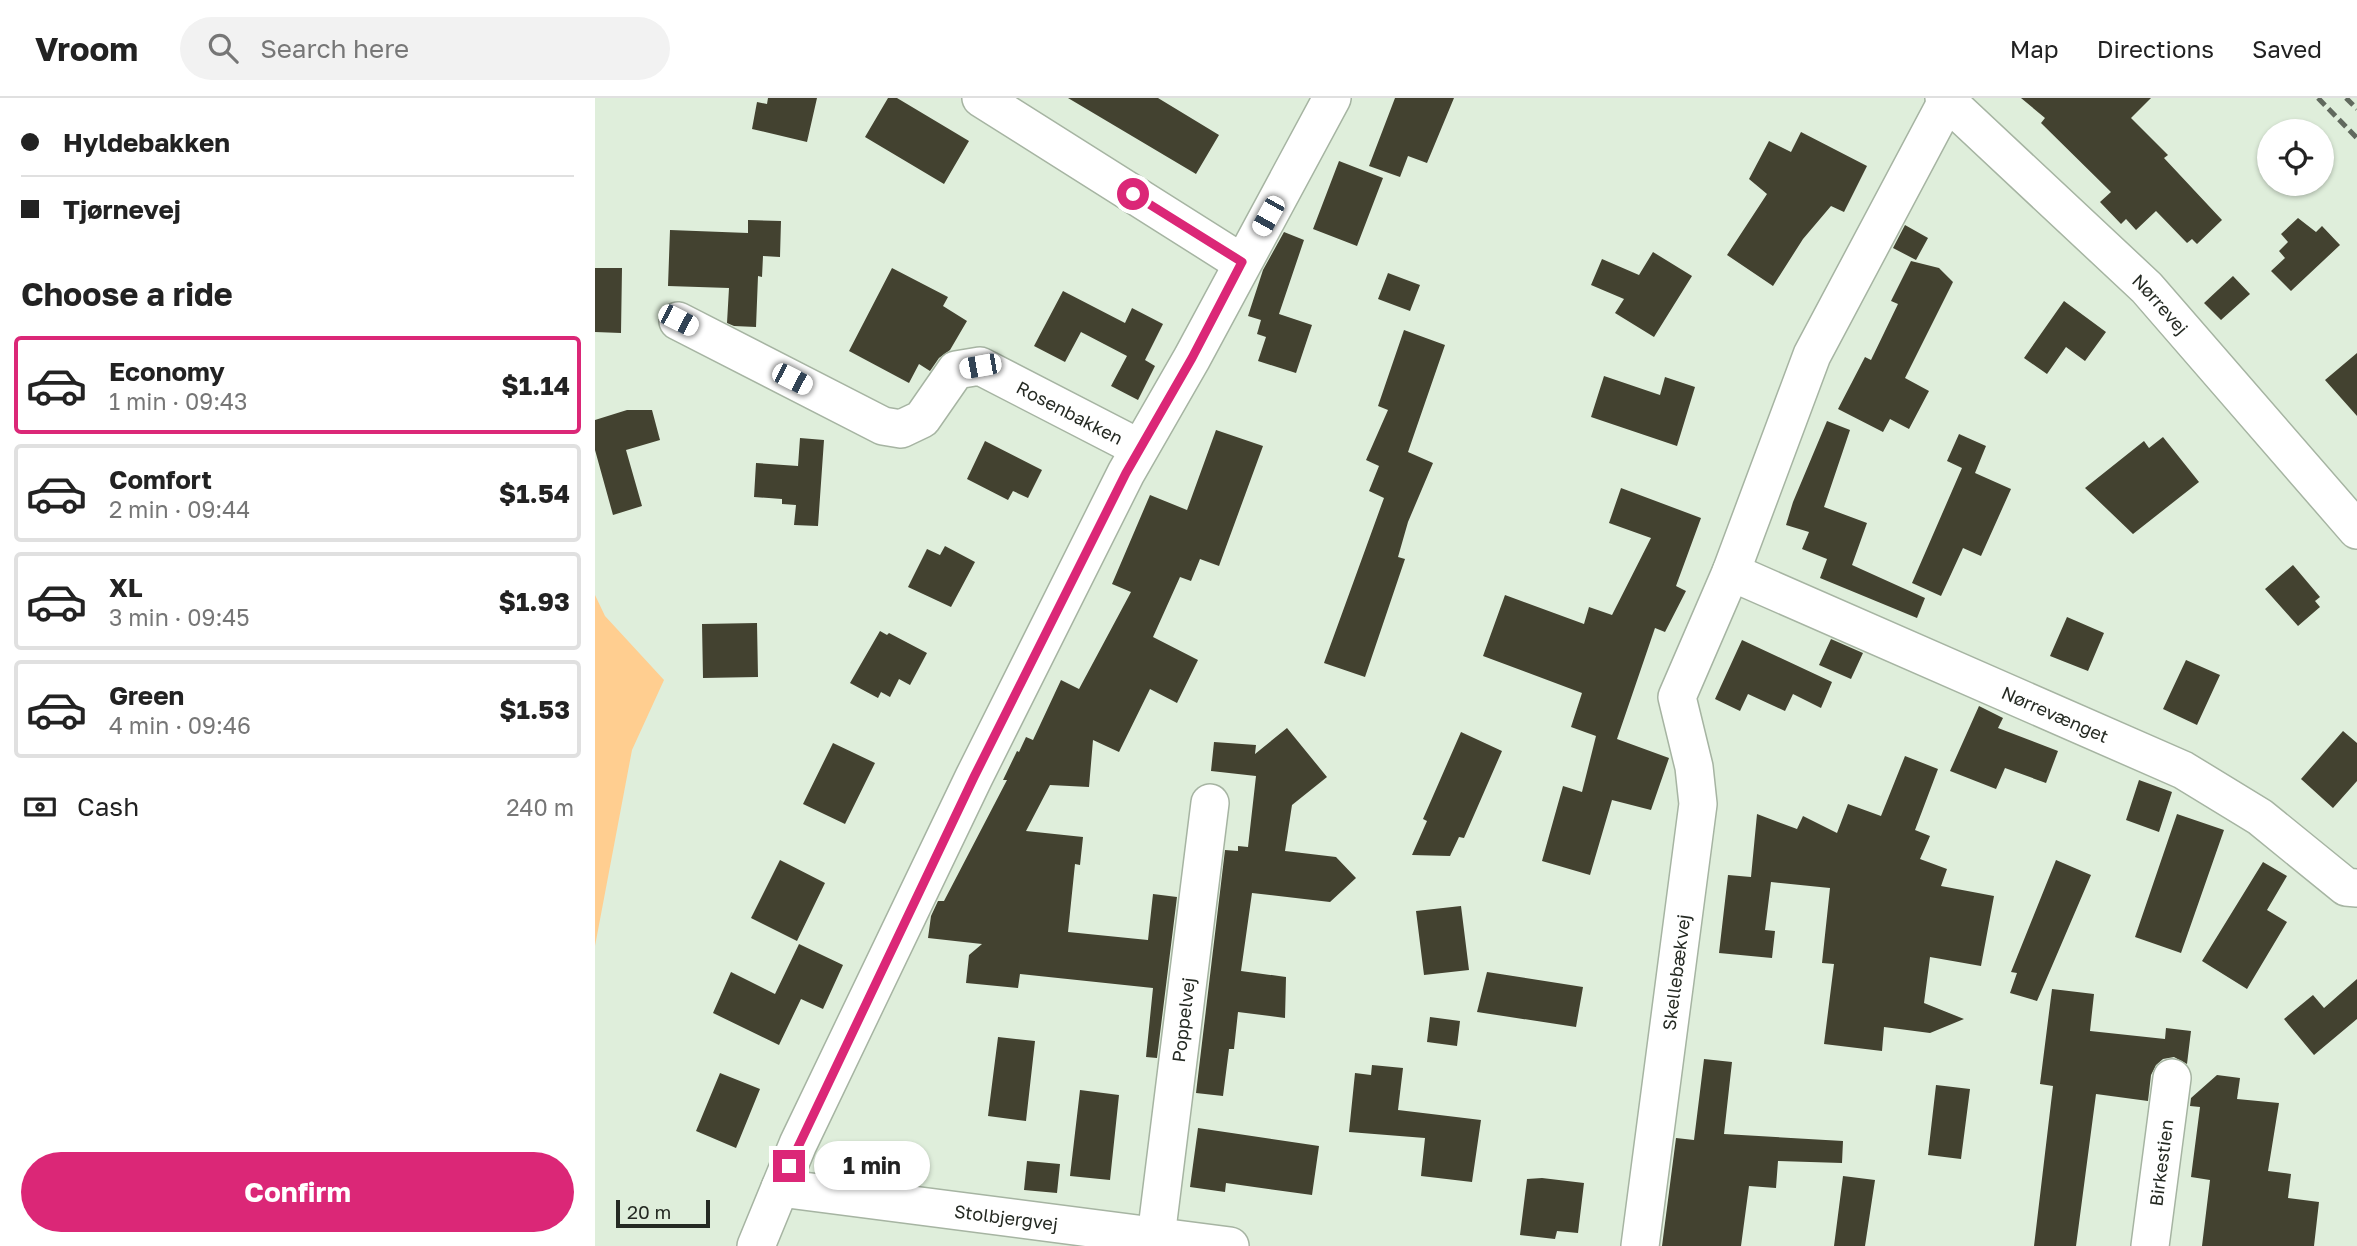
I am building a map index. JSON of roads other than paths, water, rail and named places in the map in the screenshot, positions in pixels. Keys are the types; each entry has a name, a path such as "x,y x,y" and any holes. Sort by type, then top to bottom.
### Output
{"street":[{"path":"981,98 1242,262"},
{"path":"756,1246 804,1131 968,790 1139,447 1192,358 1332,98"},
{"path":"1731,572 1812,355 1946,99"},
{"name":"Nørrevej","path":"1946,99 2147,288 2357,530"},
{"name":"Rosenbakken","path":"678,320 883,426 901,429 922,419 956,370 980,366 1139,447"},
{"name":"Skellebækvej","path":"1640,1246 1697,804 1694,767 1677,697 1731,572"},
{"name":"Nørrevænget","path":"1731,572 2183,770 2260,817 2346,887 2357,888"},
{"name":"Poppelvej","path":"1156,1237 1210,803"},
{"name":"Birkestien","path":"2150,1246 2172,1078"},
{"name":"Stolbjergvej","path":"780,1188 1230,1246"}],"railway":[{"path":"2318,98 2357,138"},
{"path":"2346,98 2357,109"}]}
